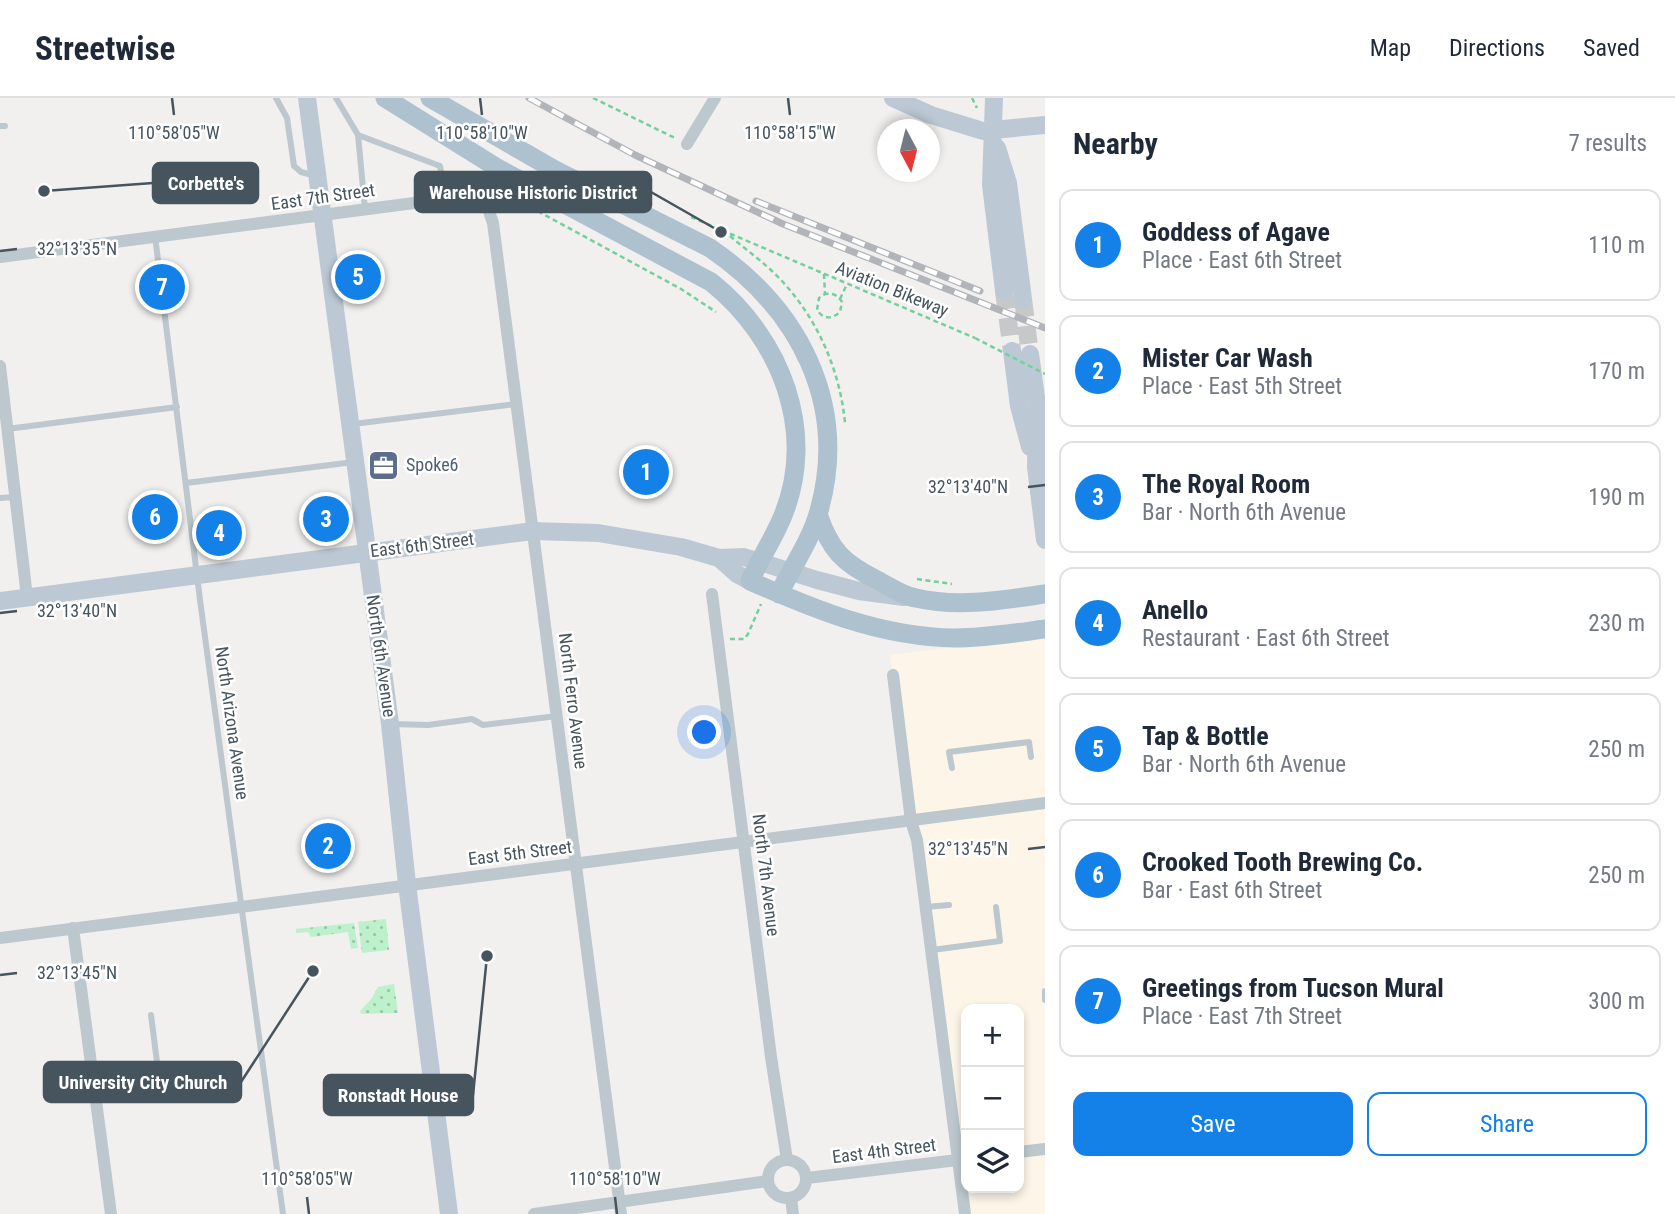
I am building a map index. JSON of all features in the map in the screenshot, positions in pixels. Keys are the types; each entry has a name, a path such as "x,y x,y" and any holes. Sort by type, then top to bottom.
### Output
{"main road":[{"path":"385,98 499,170 711,282 740,308 769,347 786,383 795,416 797,445 792,487 782,518 750,581"},
{"path":"430,98 555,170 710,248 760,287 786,319 808,355 820,388 828,443 826,478 818,514 779,594"},
{"path":"818,514 831,546 844,560 914,598"},
{"name":"East 6th Street","path":"750,581 850,621 904,634 956,638 1045,629"},
{"name":"East 6th Street","path":"914,598 965,602 1045,594"}],"street":[{"name":"North 6th Avenue","path":"307,98 390,724 407,884 449,1214"},
{"path":"687,145 715,98"},
{"path":"893,98 948,121 992,131 1045,125"},
{"path":"994,98 991,185 1004,291"},
{"path":"992,131 1008,183 1023,299"},
{"name":"East 7th Street","path":"0,257 483,194"},
{"name":"North Ferro Avenue","path":"483,194 493,223 620,1208"},
{"path":"1012,351 1019,406 1036,467"},
{"path":"1030,354 1037,404 1036,467 1045,540"},
{"path":"0,366 27,597"},
{"name":"East 6th Street","path":"0,601 533,531 598,533 681,547 719,558 744,557 859,591 914,598"},
{"name":"East 6th Street","path":"719,558 737,574 750,581"},
{"name":"North 7th Avenue","path":"712,594 771,1057 787,1160"},
{"path":"893,675 911,821 917,840 961,1153"},
{"name":"East 5th Street","path":"0,938 1045,803"},
{"path":"74,928 111,1214"},
{"path":"1024,1151 1045,1149"},
{"path":"787,1160 803,1167 807,1178 801,1193 790,1198 776,1195 768,1181 772,1167 787,1160"},
{"name":"East 4th Street","path":"807,1178 961,1160"},
{"path":"534,1214 620,1208 768,1181"},
{"path":"964,1193 965,1214"},
{"path":"790,1198 793,1214"}],"lane":[{"path":"276,98 286,118 294,166 301,172 317,176"},
{"path":"336,98 358,135 365,209"},
{"path":"358,135 440,166 446,198"},
{"name":"North Arizona Avenue","path":"155,236 197,575 283,1214"},
{"path":"351,424 517,404"},
{"path":"7,429 177,407"},
{"path":"186,483 356,462"},
{"path":"0,498 16,497"},
{"path":"390,724 428,725 472,719 484,725 557,716"},
{"path":"952,768 950,752 1029,742 1031,757"},
{"path":"926,907 948,905"},
{"path":"931,950 1000,941 996,907"},
{"path":"1045,990 1045,1000"},
{"path":"151,1015 158,1062"}],"path":[{"path":"593,98 687,145"},
{"path":"504,193 681,289 719,314"},
{"name":"Aviation Bikeway","path":"845,431 836,376 816,327 795,295 778,276 727,234 975,338 1045,373"},
{"path":"824,274 825,294"},
{"path":"840,299 831,293 819,298 817,310 820,315 828,318 840,312 840,299 848,284"},
{"path":"913,578 959,585"},
{"path":"718,640 744,639 761,603"}],"shaded area":[{"path":"1045,635 1045,1214 965,1214 962,1193 1024,1193 1024,1004 961,1004 961,1184 890,655"}],"green space":[{"path":"386,919 389,950 362,953 358,922"},
{"path":"354,923 358,948 351,949 348,932 311,937 308,932 296,933 296,929"},
{"path":"394,984 398,1013 361,1014 360,1011 378,987"}],"tunnel":[{"path":"1004,291 1012,351"},
{"path":"1023,299 1030,354"}],"railway":[{"path":"529,98 635,155 783,224 1045,328"},
{"path":"756,201 980,291"}],"place":[{"name":"Corbette's","path":"44,191"},
{"name":"Warehouse Historic District","path":"721,232"},
{"name":"Tap & Bottle","path":"358,277"},
{"name":"Greetings from Tucson Mural","path":"162,287"},
{"name":"Spoke6","path":"383,465"},
{"name":"Goddess of Agave","path":"646,472"},
{"name":"Crooked Tooth Brewing Co.","path":"155,517"},
{"name":"The Royal Room","path":"326,519"},
{"name":"Anello","path":"219,533"},
{"name":"Mister Car Wash","path":"328,846"},
{"name":"Ronstadt House","path":"487,956"},
{"name":"University City Church","path":"313,971"}]}
